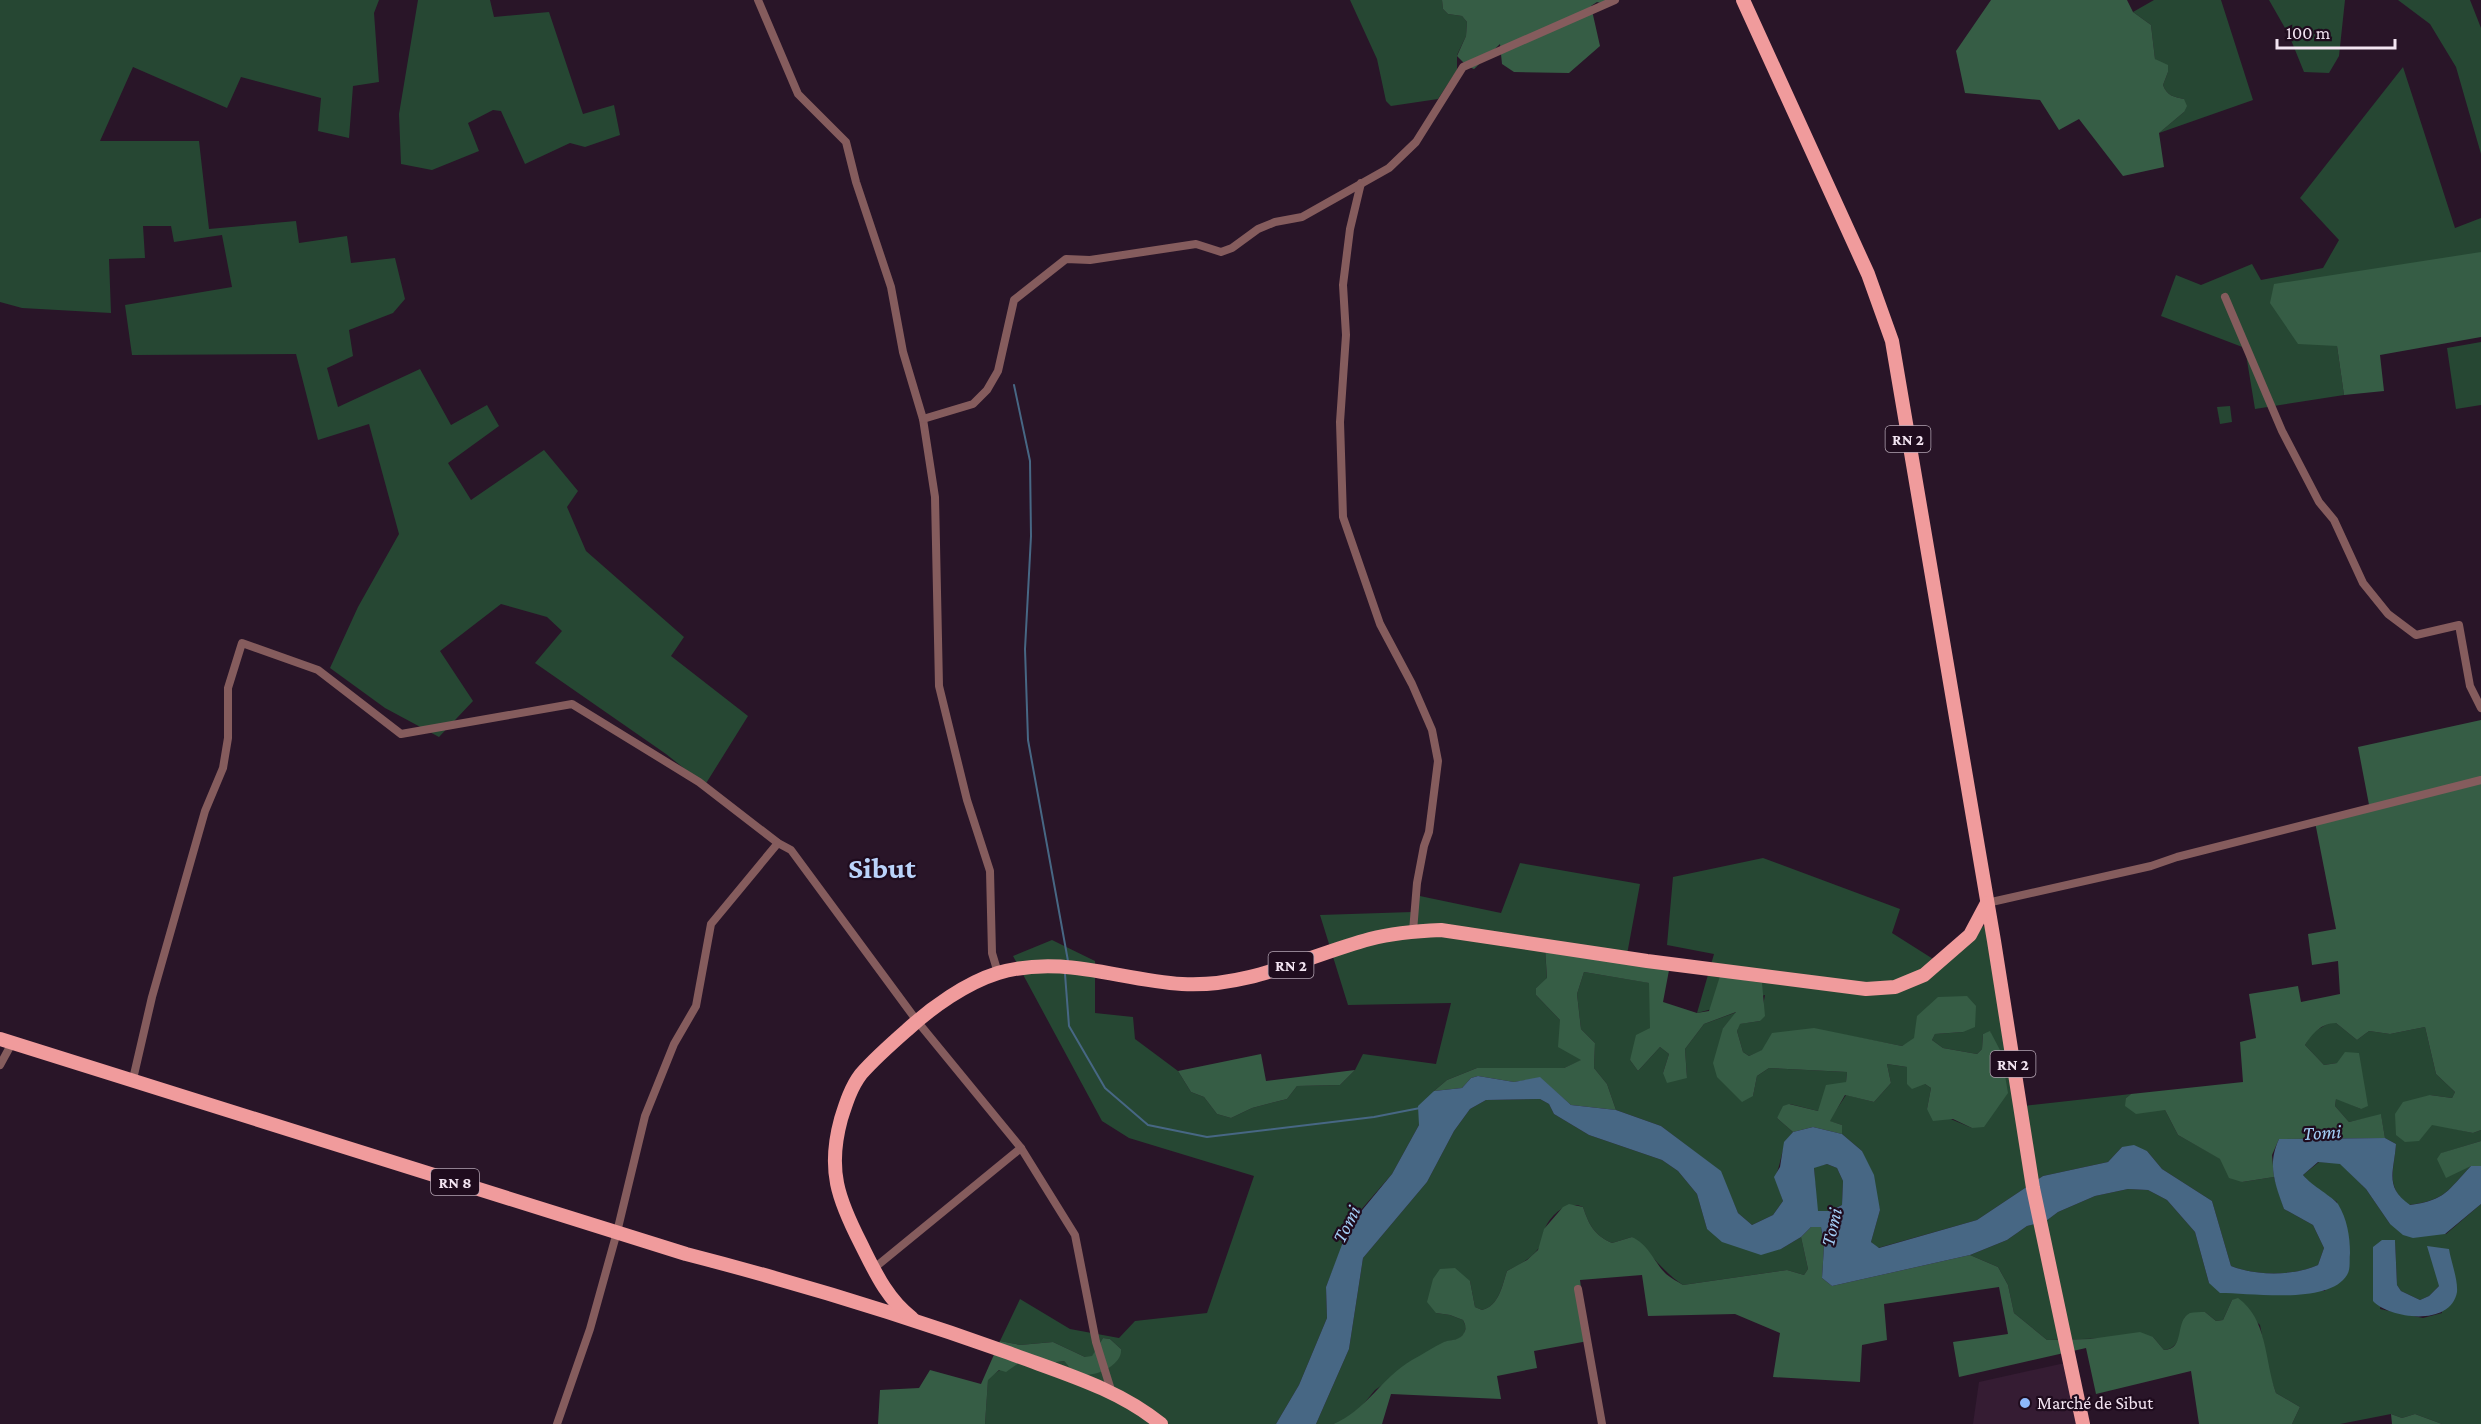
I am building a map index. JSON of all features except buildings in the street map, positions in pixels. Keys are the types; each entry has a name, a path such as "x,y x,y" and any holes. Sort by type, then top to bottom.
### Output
{"main road":[{"name":"RN 2","path":"1743,0 1868,274 1892,341 2040,1229 2083,1424"},
{"name":"RN 2","path":"1161,1424 1111,1390 912,1318 896,1306 873,1269 850,1222 839,1192 834,1164 835,1142 847,1099 860,1075 917,1020 977,981 1031,965 1062,965 1182,984 1244,980 1368,939 1413,931 1441,930 1658,963 1866,990 1895,987 1924,975 1970,935 1987,903"},
{"name":"RN 8","path":"6,1041 686,1254 760,1273 912,1318"}],"street":[{"path":"758,0 798,94 846,142 856,182 891,287 903,352 923,419 935,497 939,686 967,800 990,871 992,953 998,973"},
{"path":"923,419 973,405 987,390 998,371 1014,300 1066,259 1090,260 1196,244 1221,252 1232,248 1258,229 1275,222 1302,217 1389,168 1416,142 1463,67 1615,0"},
{"path":"1361,183 1350,229 1343,285 1346,335 1340,422 1343,517 1380,624 1412,684 1432,730 1437,761 1429,832 1417,883 1413,931"},
{"path":"2225,297 2282,431 2319,502 2334,520 2363,583 2388,614 2416,635 2459,625 2470,686 2481,708"},
{"path":"133,1079 152,997 205,811 223,768 228,738 228,688 242,644 318,670 401,734 572,704 699,782 778,843 791,850 917,1020 1020,1148 1075,1235 1096,1342 1111,1390"},
{"path":"1987,903 2151,866 2177,857 2481,780"},
{"path":"557,1424 590,1329 617,1232 645,1116 675,1044 696,1006 711,924 778,843"},
{"path":"0,1065 6,1041"},
{"path":"873,1269 1020,1148"},
{"path":"1578,1289 1602,1424"}],"shaded area":[{"name":"Marché de Sibut","path":"2065,1363 2078,1424 1973,1424 1979,1382"}],"green space":[{"path":"0,0 379,0 374,13 379,82 353,86 349,138 318,131 321,98 241,77 227,108 133,67 100,141 199,141 209,229 296,221 299,243 347,236 351,263 395,258 405,299 393,313 349,330 353,356 327,368 338,407 420,369 451,425 487,405 499,426 448,463 471,500 544,450 578,491 567,507 586,551 684,637 671,656 748,716 705,785 666,754 535,663 562,631 547,617 501,604 440,651 473,701 439,737 385,708 330,668 358,607 399,534 369,424 318,440 296,354 132,355 125,305 232,287 222,235 174,242 171,226 143,226 145,258 109,259 111,313 22,308 0,302"},
{"path":"418,0 490,0 494,17 549,12 583,114 614,105 620,135 585,147 570,143 525,164 501,111 493,110 468,123 479,151 432,170 401,164 399,114"},
{"path":"1350,0 1442,0 1443,9 1448,14 1462,16 1467,22 1466,36 1457,55 1457,70 1438,99 1391,106 1386,101 1377,59"},
{"path":"1442,0 1617,0 1611,6 1597,2 1591,6 1600,46 1569,73 1514,72 1502,64 1500,44 1474,69 1467,66 1457,56 1466,36 1467,22 1462,16 1448,14 1443,9"},
{"path":"1991,0 2127,0 2133,12 2151,25 2155,59 2168,65 2163,85 2165,89 2171,95 2184,99 2187,106 2184,112 2159,133 2164,167 2123,176 2079,119 2059,130 2040,100 1965,93 1956,51"},
{"path":"2154,0 2221,0 2253,100 2159,133 2184,112 2184,99 2171,95 2165,89 2163,85 2168,72 2155,59 2151,25 2133,12"},
{"path":"2269,0 2345,0 2339,56 2329,73 2304,72 2289,35"},
{"path":"2398,0 2470,0 2481,28 2481,154 2456,67 2430,24"},
{"path":"2403,67 2455,228 2481,218 2481,252 2337,346 2344,395 2255,409 2245,348 2161,316 2176,275 2201,285 2252,264 2261,280 2323,268 2339,240 2300,198"},
{"path":"2481,252 2481,337 2380,355 2384,391 2344,395 2337,346 2298,344 2270,303 2274,284"},
{"path":"2481,342 2481,405 2456,409 2447,348"},
{"path":"2230,406 2232,422 2220,424 2217,407"},
{"path":"2481,720 2481,1130 2473,1133 2432,1125 2419,1141 2405,1142 2396,1135 2395,1114 2403,1102 2430,1095 2452,1098 2455,1092 2436,1074 2425,1027 2390,1034 2369,1031 2357,1040 2336,1023 2321,1027 2314,1033 2305,1045 2324,1065 2337,1063 2345,1052 2359,1053 2368,1106 2361,1109 2336,1099 2335,1106 2349,1122 2381,1114 2385,1138 2279,1139 2272,1155 2274,1177 2242,1182 2229,1178 2220,1159 2178,1135 2165,1110 2136,1114 2125,1106 2126,1098 2131,1094 2243,1082 2240,1042 2256,1038 2249,994 2298,986 2301,1002 2340,994 2338,961 2312,965 2308,934 2336,929 2315,822 2370,810 2358,747"},
{"path":"1763,858 1900,909 1892,933 1941,964 1987,923 2014,1107 2131,1094 2126,1098 2165,1110 2178,1135 2221,1159 2242,1182 2274,1177 2284,1209 2313,1225 2324,1248 2318,1265 2287,1273 2252,1272 2231,1266 2212,1201 2162,1169 2147,1151 2122,1147 2108,1162 2043,1176 1977,1220 1878,1248 1871,1242 1880,1210 1862,1151 1842,1134 1842,1125 1829,1121 1846,1095 1874,1102 1891,1083 1887,1064 1907,1067 1907,1084 1925,1084 1931,1088 1927,1109 1972,1128 1991,1032 1983,1034 1982,1049 1977,1054 1943,1048 1932,1040 1935,1034 1963,1032 1976,1006 1902,1046 1814,1029 1749,1056 1743,1052 1737,1031 1739,1024 1760,1021 1765,995 1697,1013 1714,954 1667,945 1673,877"},
{"path":"1520,863 1640,884 1626,960 1545,949 1547,979 1536,988 1536,995 1560,1020 1582,1060 1564,1068 1477,1068 1447,1080 1434,1091 1419,1125 1392,1174 1353,1219 1326,1287 1327,1318 1299,1385 1276,1424 985,1424 988,1379 1003,1368 1022,1364 1046,1370 1057,1362 1064,1361 1074,1372 1121,1349 1110,1339 1103,1338 1092,1357 1085,1357 1053,1342 1020,1345 1000,1341 1020,1299 1070,1329 1119,1338 1135,1321 1207,1313 1254,1176 1129,1138 1102,1121 1013,956 1052,940 1095,961 1095,1013 1133,1017 1135,1039 1178,1071 1191,1092 1204,1097 1217,1114 1231,1118 1252,1108 1287,1099 1297,1086 1340,1085 1355,1070 1363,1054 1436,1064 1451,1003 1348,1005 1320,915 1412,912 1415,895 1501,913"},
{"path":"1545,948 1670,965 1663,1002 1697,1013 1709,1011 1720,976 1762,983 1765,1016 1760,1021 1740,1024 1737,1031 1743,1052 1749,1056 1762,1050 1772,1033 1814,1028 1902,1046 1914,1038 1917,1016 1938,997 1967,996 1976,1006 1975,1027 1963,1032 1935,1034 1932,1040 1943,1048 1977,1054 1982,1049 1983,1034 1990,1031 2001,1052 2008,1093 1984,1127 1972,1128 1953,1119 1933,1121 1927,1109 1931,1088 1925,1084 1912,1089 1907,1084 1907,1067 1887,1064 1891,1083 1874,1102 1845,1095 1830,1121 1842,1125 1842,1134 1813,1127 1793,1132 1777,1118 1783,1106 1789,1104 1818,1111 1826,1085 1846,1082 1847,1072 1769,1068 1757,1076 1753,1096 1742,1102 1717,1077 1713,1063 1723,1028 1736,1012 1704,1024 1685,1049 1687,1078 1667,1083 1663,1073 1669,1054 1660,1047 1638,1071 1630,1060 1636,1035 1650,1028 1649,983 1584,972 1577,994 1581,1029 1595,1043 1594,1068 1607,1084 1616,1110 1571,1105 1540,1078 1514,1082 1478,1076 1471,1078 1462,1088 1434,1091 1447,1080 1477,1068 1564,1068 1581,1060 1558,1047 1560,1020 1536,995 1536,988 1547,978"},
{"path":"1584,972 1650,983 1650,1028 1630,1060 1638,1071 1660,1047 1669,1054 1663,1073 1687,1078 1685,1049 1704,1024 1737,1012 1723,1028 1753,1096 1757,1076 1769,1068 1847,1072 1846,1082 1818,1111 1790,1104 1777,1118 1793,1132 1784,1148 1775,1177 1783,1201 1773,1215 1752,1225 1738,1213 1720,1171 1661,1126 1616,1110 1607,1084 1594,1068 1595,1043 1581,1029 1577,994"},
{"path":"2329,1023 2336,1023 2357,1040 2369,1031 2390,1034 2425,1027 2436,1074 2455,1092 2452,1098 2430,1095 2432,1124 2473,1133 2481,1130 2481,1141 2442,1153 2471,1166 2451,1188 2439,1197 2409,1205 2401,1198 2393,1178 2396,1144 2385,1138 2381,1115 2349,1122 2335,1106 2336,1098 2361,1109 2337,1063 2324,1065 2305,1045 2312,1033"},
{"path":"1261,1054 1266,1081 1355,1070 1340,1085 1297,1086 1287,1099 1252,1108 1231,1118 1217,1114 1204,1097 1191,1092 1178,1071"},
{"path":"1540,1099 1549,1104 1554,1114 1589,1135 1662,1160 1678,1171 1697,1194 1707,1229 1781,1249 1801,1237 1808,1269 1804,1275 1787,1270 1683,1285 1632,1237 1612,1243 1593,1229 1583,1207 1571,1205 1559,1210 1546,1225 1541,1245 1535,1253 1507,1271 1499,1295 1488,1308 1482,1310 1475,1307 1470,1281 1436,1313 1463,1320 1466,1327 1459,1339 1445,1342 1375,1390 1361,1407 1344,1420 1333,1424 1316,1424 1349,1349 1363,1258 1427,1182 1454,1131 1470,1109 1486,1100"},
{"path":"2481,1141 2481,1166 2471,1166 2446,1178 2437,1159 2441,1153"},
{"path":"2319,1162 2340,1163 2366,1189 2390,1224 2446,1234 2481,1204 2481,1424 2442,1424 2415,1414 2402,1418 2391,1414 2340,1424 2292,1424 2300,1407 2276,1393 2269,1373 2260,1325 2232,1300 2223,1320 2216,1321 2205,1312 2185,1317 2177,1343 2169,1349 2164,1350 2153,1337 2047,1340 2014,1313 2008,1285 1998,1267 1970,1255 2007,1240 2027,1226 2046,1221 2058,1212 2095,1196 2128,1189 2148,1190 2167,1200 2195,1232 2209,1283 2325,1291 2337,1202 2313,1186 2303,1175","holes":["2395,1240 2397,1285 2401,1291 2420,1300 2429,1296 2439,1286 2442,1313 2423,1318 2380,1309"]},
{"path":"1827,1164 1837,1168 1843,1181 1842,1205 1829,1211 1817,1211 1814,1167"},
{"path":"1569,1204 1583,1207 1593,1229 1606,1240 1612,1243 1632,1237 1638,1240 1666,1274 1683,1285 1787,1270 1804,1275 1808,1269 1801,1237 1811,1227 1821,1227 1824,1246 1822,1278 1832,1286 1970,1255 1998,1267 2008,1285 2014,1313 2047,1340 2090,1339 2140,1332 2153,1337 2164,1350 2175,1345 2182,1322 2190,1313 2205,1312 2216,1321 2223,1320 2232,1300 2238,1298 2248,1307 2260,1329 2276,1393 2300,1407 2292,1424 2199,1424 2191,1371 2096,1394 2086,1348 1959,1377 1953,1342 2008,1334 1999,1287 1884,1304 1887,1340 1862,1345 1860,1382 1773,1377 1780,1333 1735,1314 1648,1316 1642,1275 1580,1280 1588,1341 1534,1351 1537,1368 1497,1376 1501,1399 1391,1394 1382,1424 1333,1424 1355,1411 1401,1367 1440,1344 1462,1336 1466,1328 1463,1320 1436,1313 1427,1302 1433,1279 1440,1269 1455,1268 1470,1281 1475,1307 1482,1310 1488,1308 1499,1295 1507,1271 1527,1260 1538,1250 1544,1229 1563,1207"},
{"path":"1103,1338 1110,1339 1121,1349 1120,1356 1111,1367 1104,1371 1088,1375 1080,1374 1074,1372 1064,1361 1057,1362 1046,1370 1020,1362 1006,1372 999,1370 988,1380 985,1424 878,1424 880,1390 919,1388 930,1370 981,1384 1000,1341 1020,1345 1053,1342 1085,1357 1092,1356"},
{"path":"2391,1414 2402,1418 2415,1414 2442,1424 2392,1424"}],"water":[{"name":"Tomi","path":"1478,1076 1514,1082 1540,1077 1571,1105 1616,1110 1661,1126 1721,1171 1738,1213 1752,1225 1773,1215 1783,1201 1774,1177 1780,1167 1784,1142 1793,1132 1813,1127 1842,1134 1862,1151 1874,1175 1880,1210 1871,1242 1879,1248 1977,1220 2043,1176 2108,1162 2122,1147 2134,1145 2147,1151 2162,1169 2212,1201 2231,1266 2252,1272 2287,1273 2308,1269 2318,1265 2324,1248 2313,1225 2284,1209 2275,1182 2273,1166 2275,1148 2279,1139 2385,1138 2396,1144 2392,1178 2397,1192 2410,1205 2439,1197 2451,1188 2471,1166 2481,1166 2481,1204 2445,1234 2413,1238 2403,1235 2390,1224 2366,1189 2340,1164 2318,1162 2303,1175 2335,1201 2341,1210 2349,1234 2349,1267 2347,1275 2338,1284 2307,1294 2220,1293 2209,1283 2195,1232 2167,1200 2148,1190 2128,1189 2095,1196 2058,1212 2046,1221 2027,1226 2007,1240 1970,1255 1832,1286 1822,1278 1824,1246 1821,1227 1811,1227 1801,1237 1781,1249 1761,1255 1722,1242 1707,1229 1697,1194 1678,1171 1662,1160 1589,1135 1554,1114 1549,1104 1540,1099 1486,1100 1470,1109 1454,1131 1427,1182 1363,1258 1349,1349 1316,1424 1276,1424 1299,1385 1327,1318 1326,1287 1349,1226 1392,1174 1419,1125 1418,1106 1434,1091 1462,1088 1471,1078","holes":["1827,1164 1837,1168 1843,1181 1842,1205 1830,1211 1818,1211 1814,1168"]},
{"path":"2382,1240 2395,1240 2397,1285 2401,1291 2420,1300 2429,1296 2439,1286 2427,1246 2449,1249 2457,1292 2452,1303 2444,1311 2432,1315 2405,1315 2392,1312 2373,1301 2373,1247"}],"waterway":[{"path":"1014,385 1030,461 1031,536 1025,649 1028,740 1068,961"},
{"path":"1065,974 1069,1026 1105,1088 1148,1125 1207,1137 1374,1117 1420,1108"}],"place":[{"name":"Marché de Sibut","path":"2025,1403"}],"district":[{"name":"Sibut","path":"882,867"}]}
